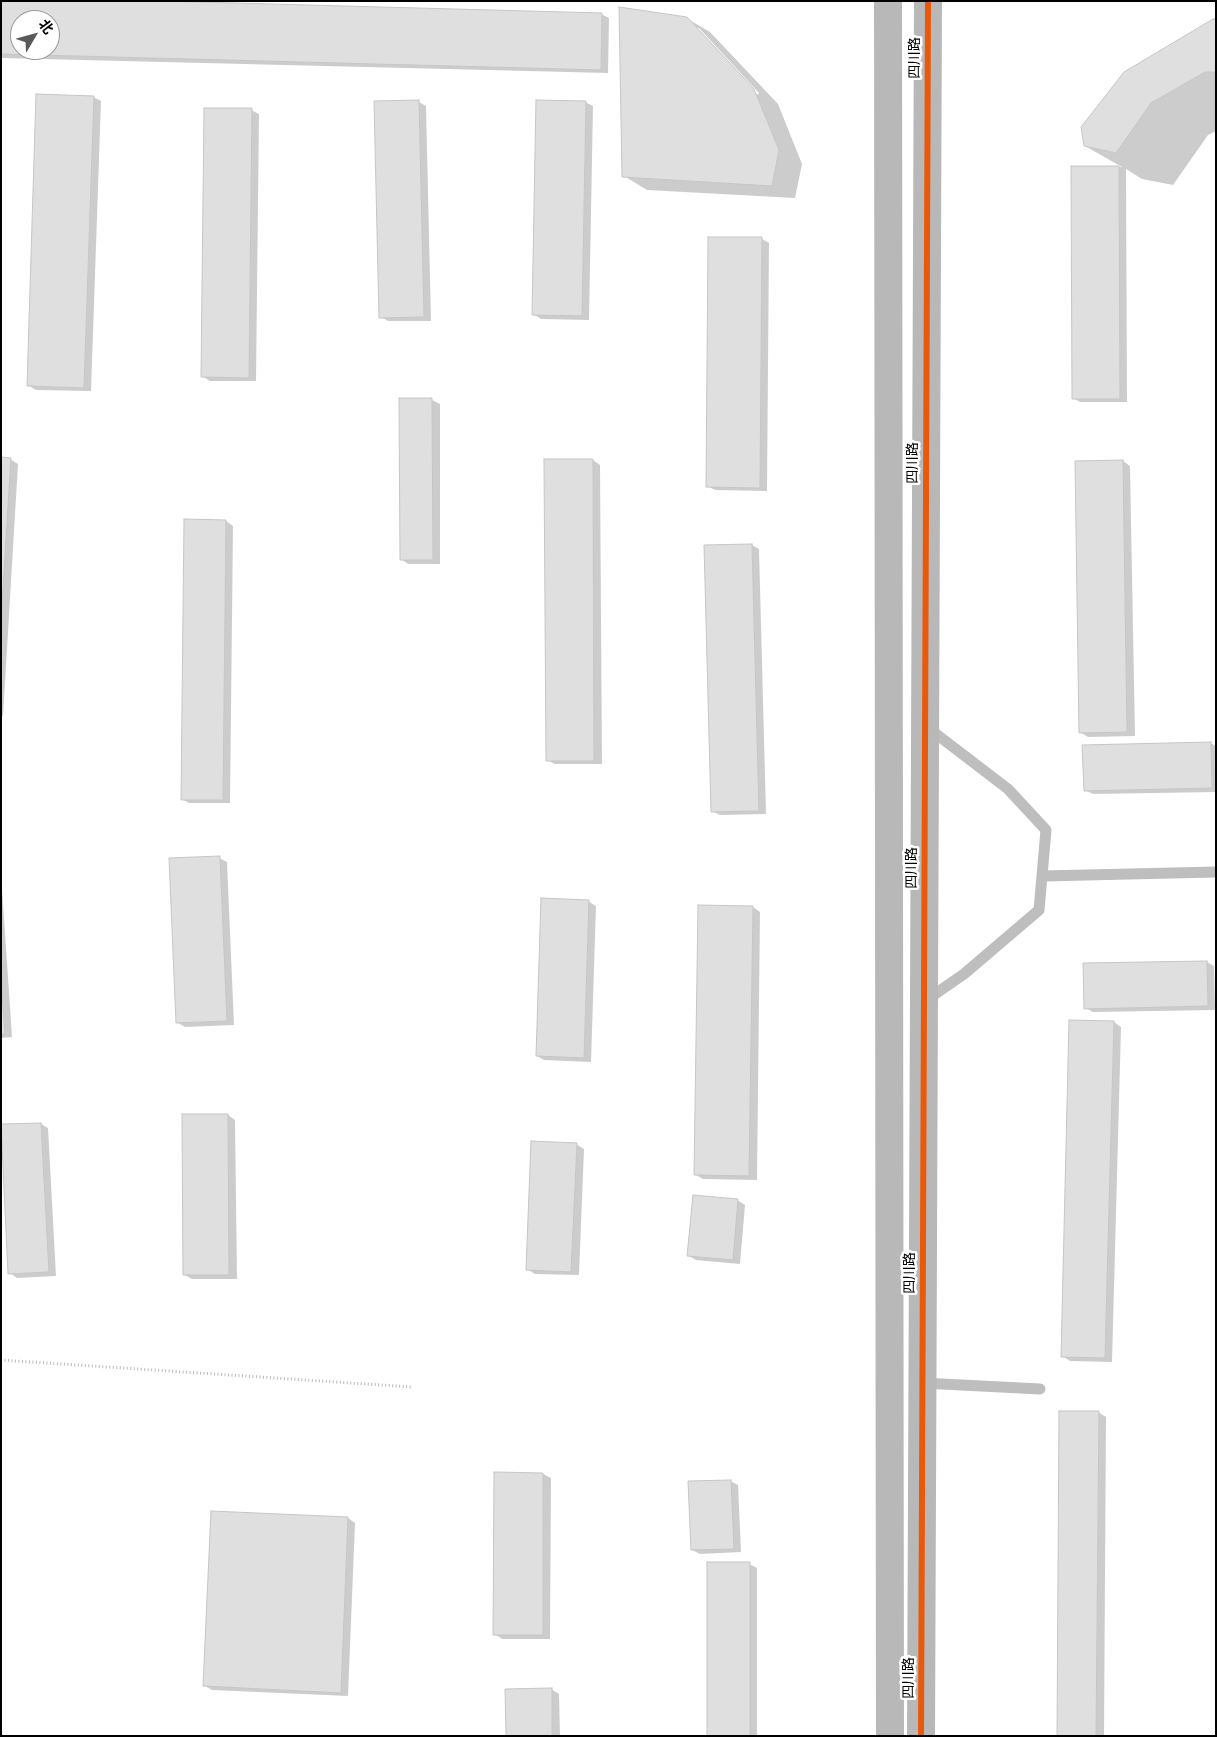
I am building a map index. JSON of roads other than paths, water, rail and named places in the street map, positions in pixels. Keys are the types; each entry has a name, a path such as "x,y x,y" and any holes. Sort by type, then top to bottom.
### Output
{"street":[{"name":"四川路","path":"888,1 890,1736"},
{"name":"四川路","path":"921,1736 928,1"}],"lane":[{"path":"924,1002 964,974 1038,910 1043,876 1046,830 1008,789 925,726"},
{"path":"1043,876 1216,872"},
{"path":"922,1383 1040,1389"}]}
